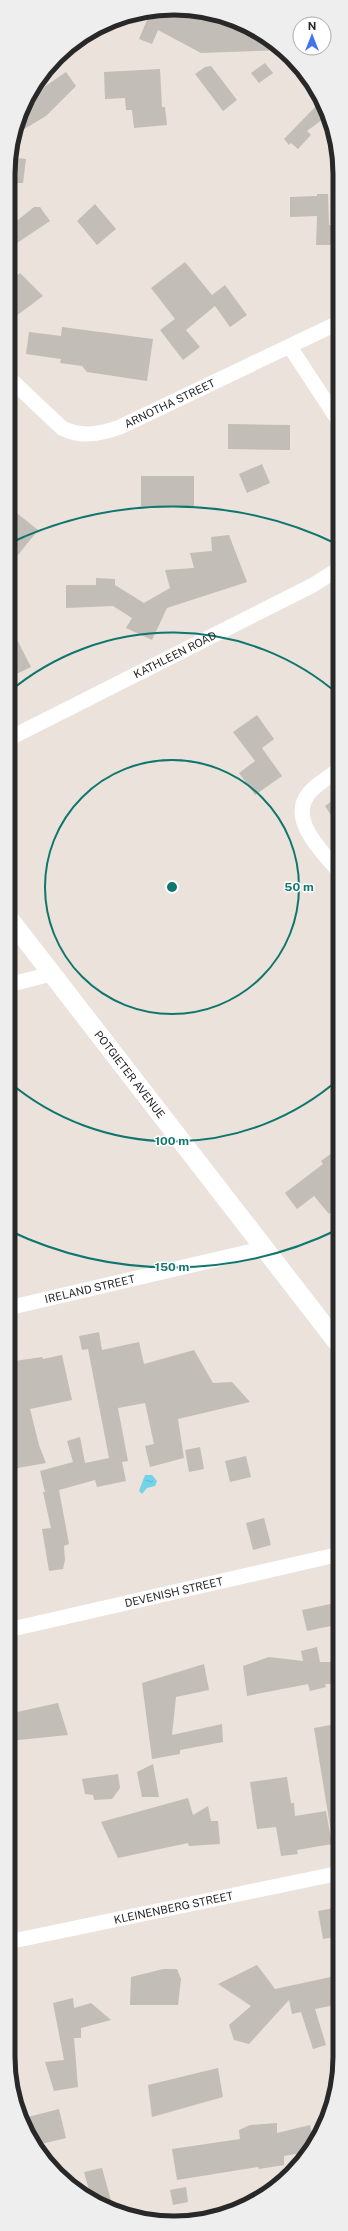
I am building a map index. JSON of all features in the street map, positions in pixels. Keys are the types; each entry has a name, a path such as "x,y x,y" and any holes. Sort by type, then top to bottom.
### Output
{"street":[{"name":"ARNOTHA STREET","path":"15,384 62,428 72,433 92,434 120,427 290,348 333,326"},
{"path":"290,348 333,412"},
{"name":"KATHLEEN ROAD","path":"15,735 313,585 333,572"},
{"path":"333,774 310,792 302,809 303,818 310,835 333,864"},
{"name":"POTGIETER AVENUE","path":"15,926 333,1337"},
{"path":"15,983 51,974"},
{"name":"IRELAND STREET","path":"15,1306 265,1248"},
{"name":"DEVENISH STREET","path":"15,1628 333,1556"},
{"name":"KLEINENBERG STREET","path":"15,1941 333,1874"}],"water":[{"path":"145,1475 152,1475 157,1481 155,1486 147,1488 142,1494 139,1491"}],"building":[{"path":"184,15 225,23 254,36 274,50 201,53 158,30 152,44 139,39 148,17"},
{"path":"265,63 273,73 259,83 251,73"},
{"path":"211,66 237,100 223,111 195,74 205,67"},
{"path":"160,69 162,107 165,107 167,125 134,128 132,110 126,110 125,98 105,99 104,72"},
{"path":"66,72 76,86 46,116 21,131 27,113 38,91"},
{"path":"317,105 323,119 307,131 311,135 298,149 291,143 289,145 284,139"},
{"path":"16,158 26,159 23,183 15,183"},
{"path":"317,194 328,194 329,225 333,225 333,245 316,245 317,216 290,217 290,197 317,196"},
{"path":"95,204 116,229 97,245 77,221"},
{"path":"34,207 40,207 50,221 15,244 15,222"},
{"path":"185,262 212,295 225,285 247,315 230,327 215,306 186,330 200,347 183,360 160,330 175,319 151,288"},
{"path":"20,273 43,296 15,317 15,278"},
{"path":"62,327 153,339 147,381 87,372 82,366 60,363 61,359 26,354 29,332 61,336"},
{"path":"228,424 290,425 290,450 228,449"},
{"path":"262,464 270,483 247,493 239,474"},
{"path":"141,476 194,476 194,506 141,506"},
{"path":"15,512 38,530 18,555 15,553"},
{"path":"229,535 247,582 167,608 152,640 126,628 132,618 113,606 66,608 66,585 96,585 96,578 115,579 115,585 144,603 170,588 165,570 194,568 190,553 212,551 211,537"},
{"path":"15,636 31,667 15,675"},
{"path":"257,715 274,739 262,748 282,776 255,795 239,773 255,761 233,732"},
{"path":"333,800 333,818 325,806"},
{"path":"333,1152 333,1211 329,1214 314,1196 297,1209 285,1193 323,1164 321,1161"},
{"path":"99,1332 102,1350 139,1342 144,1364 194,1350 213,1383 232,1382 250,1402 178,1419 184,1458 150,1467 145,1446 154,1444 145,1403 118,1408 128,1461 122,1462 126,1481 97,1487 95,1480 59,1490 69,1544 64,1546 65,1560 63,1569 49,1571 42,1529 51,1528 40,1471 73,1462 67,1441 80,1437 85,1463 109,1458 88,1349 82,1350 79,1336"},
{"path":"62,1355 72,1400 30,1409 39,1445 46,1463 15,1468 15,1361 42,1357 43,1359"},
{"path":"200,1447 204,1469 189,1472 185,1450"},
{"path":"246,1456 251,1477 230,1482 225,1461"},
{"path":"264,1518 271,1545 253,1550 246,1523"},
{"path":"333,1603 333,1625 307,1631 302,1610"},
{"path":"317,1647 320,1662 333,1662 333,1684 325,1684 326,1687 310,1691 308,1684 247,1696 243,1666 269,1657 303,1661 301,1651"},
{"path":"204,1664 209,1690 176,1697 172,1735 222,1724 223,1742 180,1750 180,1754 152,1759 142,1683"},
{"path":"58,1703 68,1735 15,1740 15,1712"},
{"path":"333,1725 333,1838 332,1838 314,1728"},
{"path":"153,1764 159,1797 142,1797 137,1772"},
{"path":"118,1774 120,1788 112,1799 94,1800 93,1795 85,1794 82,1779"},
{"path":"287,1777 291,1803 294,1803 295,1816 326,1811 332,1844 297,1850 298,1854 281,1856 276,1827 257,1829 250,1782"},
{"path":"188,1798 193,1815 208,1806 211,1821 218,1821 220,1844 189,1846 188,1843 118,1858 101,1822"},
{"path":"333,1908 333,1937 323,1939 318,1911"},
{"path":"257,1965 275,1989 333,1977 333,2005 315,2009 326,2045 313,2049 301,2012 292,2014 289,2000 249,2044 234,2040 229,2025 251,2006 218,1984"},
{"path":"163,1969 177,1969 181,1979 178,2005 130,2005 131,1977"},
{"path":"73,1998 74,2008 91,2003 111,2020 81,2028 81,2038 74,2038 78,2087 54,2091 45,2062 64,2060 53,2003"},
{"path":"218,2068 223,2097 152,2117 148,2085"},
{"path":"59,2109 66,2138 41,2144 27,2117"},
{"path":"277,2123 277,2133 310,2125 312,2135 301,2153 284,2156 284,2165 259,2169 258,2167 177,2180 172,2149 240,2139 239,2130 250,2125"},
{"path":"102,2168 112,2204 89,2192 84,2172"},
{"path":"186,2187 188,2202 173,2205 170,2190"}]}
